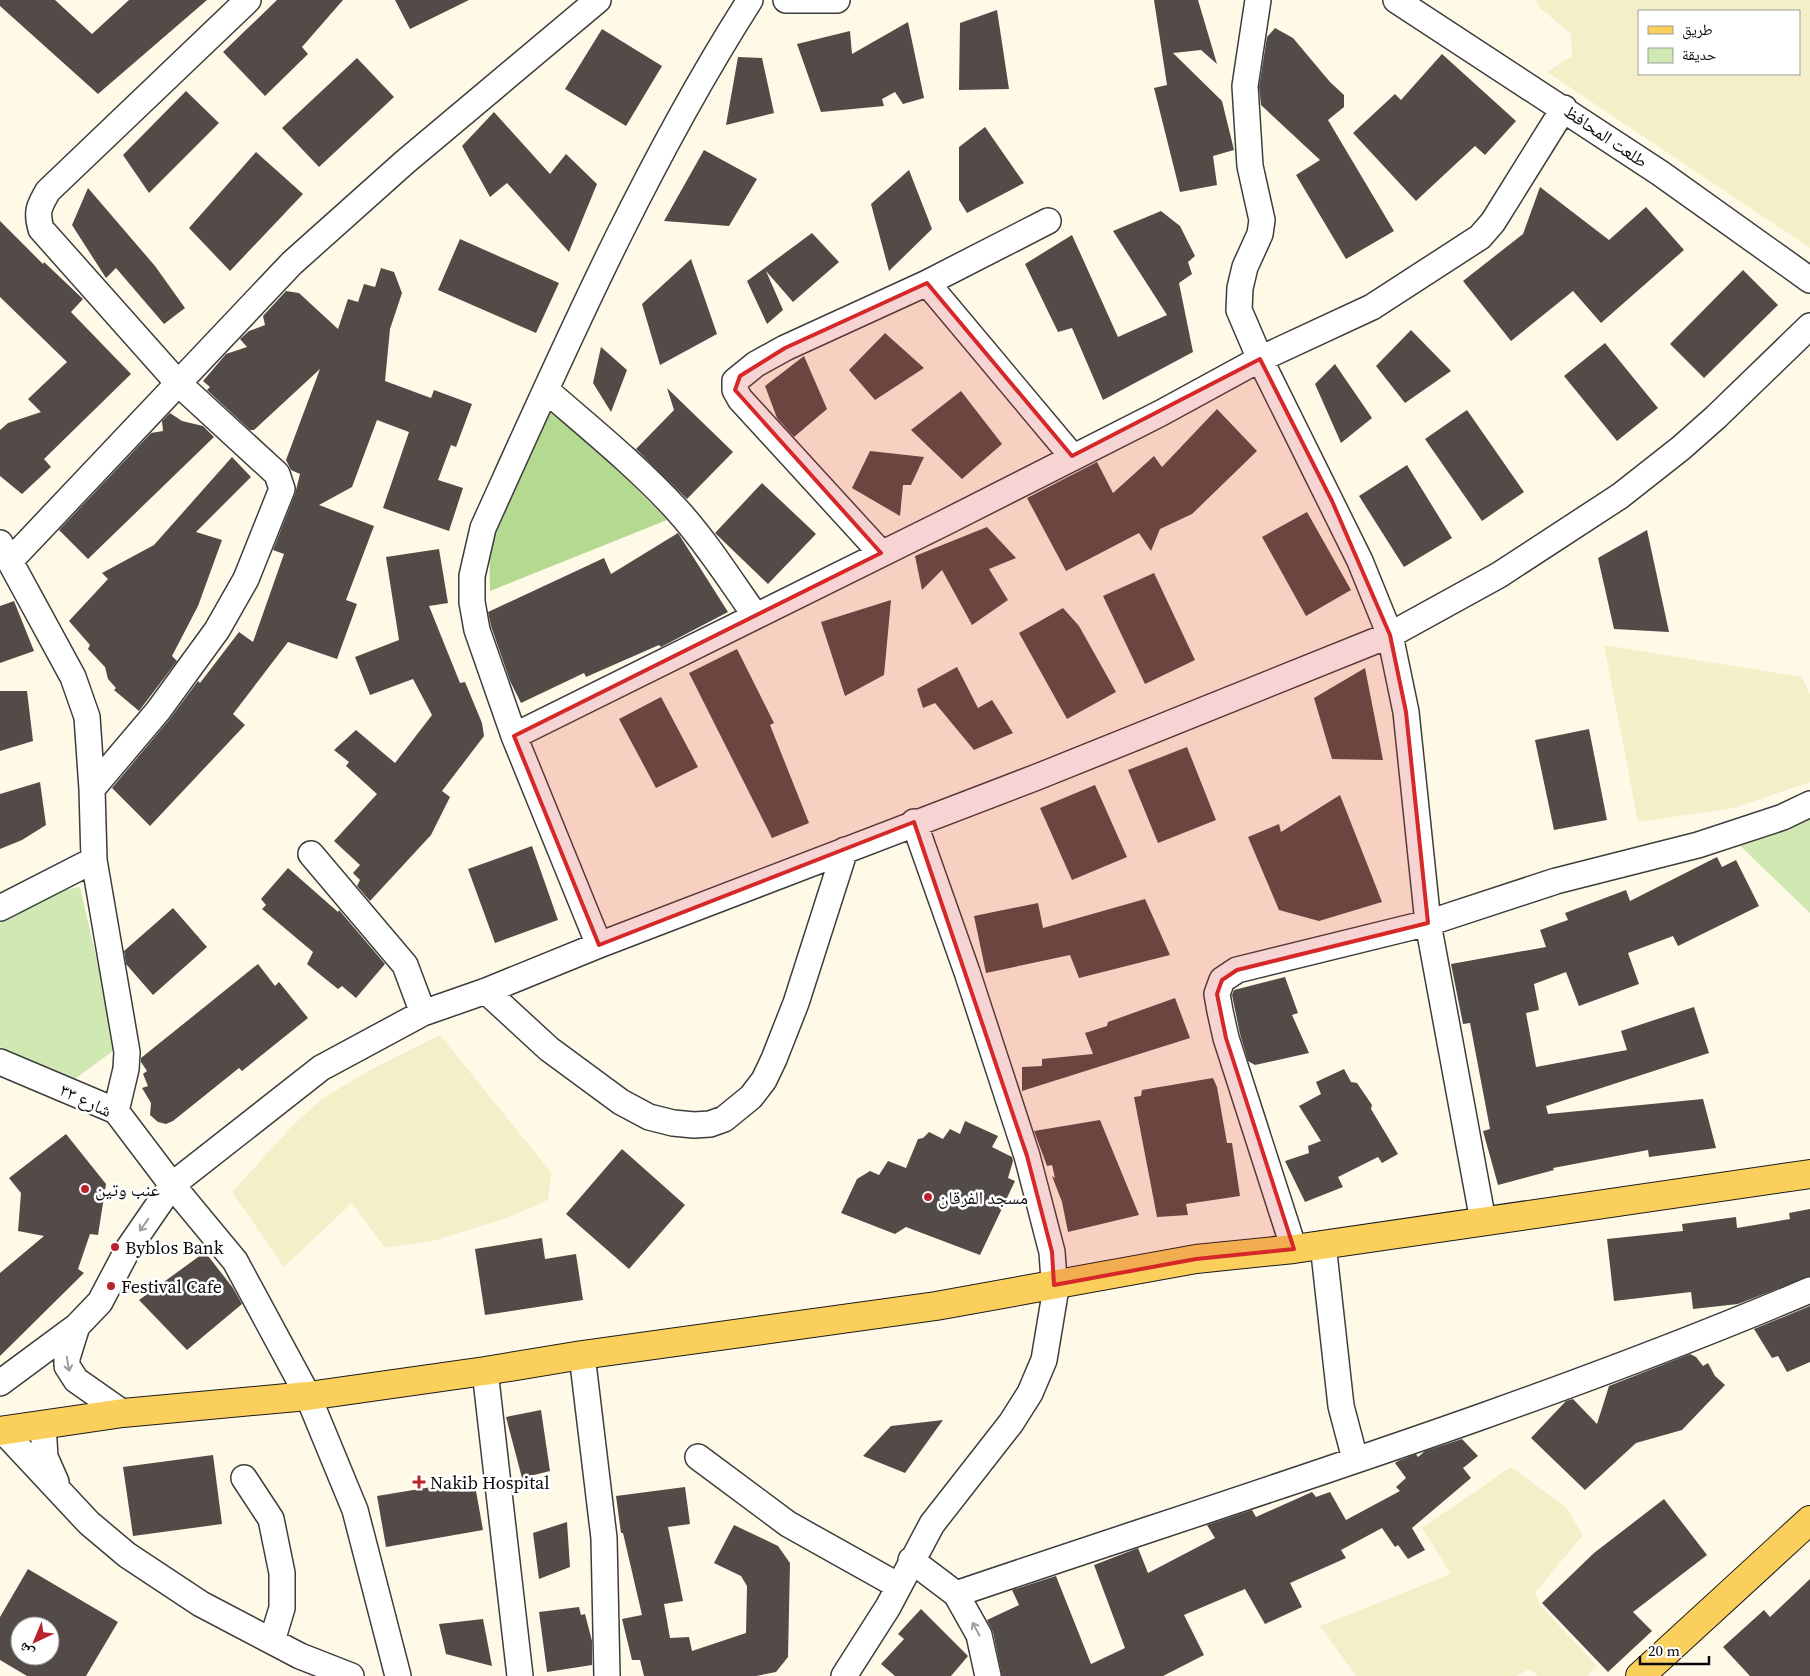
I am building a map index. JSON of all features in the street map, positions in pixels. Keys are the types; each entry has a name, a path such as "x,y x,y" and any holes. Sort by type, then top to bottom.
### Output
{"main road":[{"path":"17,1429 123,1413 308,1396 582,1355 877,1316 1196,1260 1294,1248 1810,1174"},
{"path":"1640,1676 1809,1525"}],"street":[{"path":"92,789 158,711 217,630 246,579 282,489 277,474 178,383 41,229 37,216 38,207 48,191 248,0"},
{"path":"116,1111 126,1069 127,1052 94,860 87,717 73,677 6,551 178,383 292,263 405,162 598,0"},
{"path":"600,945 514,736 477,630 472,602 472,576 483,528 546,390 632,212 705,70 750,0"},
{"path":"786,0 837,0"},
{"path":"1258,0 1245,86 1250,166 1262,220 1260,234 1246,267 1240,288 1239,310 1260,359 1336,510 1390,635 1406,712 1428,923 1483,1221"},
{"name":"طلعت المحافظ","path":"1396,0 1564,108 1715,210 1810,280"},
{"path":"514,736 1161,413 1260,359 1372,307 1480,237 1493,222 1564,108"},
{"path":"880,553 740,398 735,390 735,381 756,364 785,348 927,283 1048,221"},
{"path":"927,283 1072,456"},
{"path":"0,1383 78,1326 100,1302 128,1249 172,1185 321,1068 423,1013 486,991 914,822 1037,777 1390,635 1499,575 1620,496 1709,423 1810,326"},
{"path":"546,390 645,476 679,512 709,548 755,615"},
{"path":"1294,1248 1226,1038 1217,994 1222,980 1237,970 1428,923 1556,881 1698,845 1783,817 1810,804"},
{"path":"844,1676 888,1607 897,1585 940,1512 1011,1423 1030,1394 1040,1372 1048,1343 1054,1285 1052,1252 1027,1156 967,972 914,822"},
{"path":"486,991 549,1049 621,1102 642,1114 673,1123 694,1125 710,1124 724,1119 751,1097 764,1080 774,1059 796,1003 845,850"},
{"path":"311,854 405,965 423,1013"},
{"path":"0,908 94,860"},
{"name":"شارع ٣٣","path":"0,1062 116,1111 172,1185 235,1261 308,1396 355,1510 398,1676"},
{"path":"1322,1244 1341,1406 1355,1459"},
{"path":"956,1594 1355,1459 1630,1363 1810,1290"},
{"path":"78,1326 66,1358 71,1374 123,1413"},
{"path":"582,1355 604,1538 607,1676"},
{"path":"485,1371 520,1676"},
{"path":"17,1429 64,1497 90,1523 127,1555 201,1604 272,1641 328,1668 350,1676"},
{"path":"17,1429 39,1460"},
{"path":"698,1457 788,1524 897,1585"},
{"path":"244,1478 271,1519 282,1572 282,1608 272,1641"},
{"path":"911,1560 956,1594 979,1635 988,1676"}],"highlighted area":[{"path":"927,283 1072,456 1260,359 1332,501 1390,635 1406,712 1428,923 1237,970 1222,980 1217,994 1226,1038 1294,1249 1196,1259 1054,1285 1052,1252 1027,1156 914,822 599,945 514,736 881,553 735,390 740,376 785,348"}],"shaded area":[{"path":"1535,0 1810,0 1810,248 1547,72 1572,56 1571,34 1540,8"},
{"path":"1604,645 1802,677 1810,694 1810,782 1734,808 1638,822"},
{"path":"440,1035 551,1172 548,1200 504,1219 436,1240 385,1248 352,1203 284,1267 232,1192 294,1124 322,1099 366,1072"},
{"path":"1511,1467 1566,1507 1583,1535 1535,1593 1540,1605 1597,1666 1587,1676 1538,1676 1530,1669 1516,1676 1356,1676 1320,1626 1451,1574 1422,1528"}],"green space":[{"path":"546,397 667,520 490,591 489,532"},
{"path":"1810,816 1810,913 1733,839"},
{"path":"80,887 117,1048 75,1079 0,1047 0,923 36,896"}],"building":[{"path":"0,0 55,0 92,34 129,0 207,0 98,94 0,6"},
{"path":"277,0 343,0 302,47 308,54 265,96 223,52"},
{"path":"395,0 469,0 410,29"},
{"path":"1154,0 1198,0 1217,64 1201,50 1173,53 1222,101 1234,150 1213,156 1217,185 1180,192 1154,88 1167,85"},
{"path":"997,10 1009,89 959,90 960,23"},
{"path":"908,22 924,98 903,104 895,92 882,99 884,106 821,112 797,44 850,31 852,54"},
{"path":"1275,28 1293,38 1330,82 1344,95 1344,107 1328,120 1394,231 1346,259 1296,175 1320,160 1261,105 1259,87 1267,37"},
{"path":"602,29 662,66 626,126 565,89"},
{"path":"1442,54 1516,121 1485,155 1475,146 1416,201 1353,133 1395,94 1401,100"},
{"path":"738,57 762,58 774,113 726,125"},
{"path":"357,58 394,97 319,167 282,128"},
{"path":"186,91 219,123 149,193 123,155"},
{"path":"494,112 550,174 566,154 597,184 569,252 507,183 490,197 462,146"},
{"path":"985,127 1024,183 967,213 959,200 959,147"},
{"path":"704,150 757,179 729,226 664,221"},
{"path":"256,152 303,194 230,271 189,228"},
{"path":"909,170 932,229 889,271 871,204"},
{"path":"1540,187 1609,240 1646,207 1684,250 1601,323 1573,291 1511,341 1463,281 1523,234"},
{"path":"88,188 155,266 185,308 164,324 116,268 106,278 72,225"},
{"path":"1161,211 1180,226 1195,256 1188,262 1192,274 1179,283 1193,352 1103,400 1072,328 1058,332 1025,264 1072,235 1118,337 1167,315 1113,231"},
{"path":"0,221 43,264 44,262 83,299 71,312 131,374 44,459 51,467 22,494 0,476 0,430 8,423 41,412 28,399 67,362 0,297"},
{"path":"812,233 839,262 793,302 766,271 783,310 767,324 747,281"},
{"path":"460,239 559,283 536,333 438,290"},
{"path":"691,259 717,334 660,365 642,304"},
{"path":"381,268 394,272 402,293 390,329 385,381 431,398 434,390 472,404 456,447 451,445 438,480 463,488 449,531 383,508 409,432 377,420 352,487 319,505 374,526 346,600 357,604 337,659 288,642 233,714 245,725 150,826 112,788 169,720 198,681 200,683 239,632 253,642 284,554 273,550 295,494 300,474 291,470 286,460 320,369 254,430 250,430 207,390 210,387 203,381 226,354 247,347 240,339 249,331 265,325 263,316 286,291 299,293 338,329 348,299 358,302 364,284 375,287"},
{"path":"1743,270 1778,305 1704,378 1670,344"},
{"path":"1411,330 1451,371 1405,403 1376,366"},
{"path":"885,333 924,368 875,400 849,370"},
{"path":"1605,343 1658,408 1617,441 1564,376"},
{"path":"601,347 627,370 611,412 593,383"},
{"path":"804,356 827,409 794,437 777,418 765,386"},
{"path":"1335,364 1372,418 1341,443 1315,384"},
{"path":"667,388 733,452 687,499 636,449 674,410"},
{"path":"961,391 1002,444 962,479 911,430"},
{"path":"1217,409 1257,451 1192,514 1160,529 1151,551 1139,533 1066,571 1027,498 1097,462 1113,493 1154,456 1162,467"},
{"path":"1467,410 1524,492 1482,521 1425,439"},
{"path":"170,413 182,421 203,426 214,437 88,559 59,530 151,433 163,431 162,421"},
{"path":"870,451 924,457 911,485 903,485 900,516 852,488"},
{"path":"232,457 251,477 196,532 222,540 198,606 172,656 177,661 139,711 114,690 116,688 108,679 105,667 88,649 90,645 69,621 108,579 102,573 154,545"},
{"path":"1407,465 1452,538 1404,567 1359,496"},
{"path":"762,483 816,534 768,584 715,533"},
{"path":"1307,512 1351,590 1306,616 1262,537"},
{"path":"987,527 1016,558 989,569 1008,600 972,625 942,570 922,590 915,556"},
{"path":"1647,530 1669,632 1614,629 1598,558"},
{"path":"678,533 728,612 661,647 659,645 586,677 584,673 521,703 510,681 488,612 604,558 611,574"},
{"path":"439,549 448,603 429,606 460,683 465,682 482,723 484,736 442,791 450,797 431,835 370,901 357,886 360,880 353,873 360,865 334,841 377,794 346,766 349,762 334,750 356,730 395,763 432,715 413,679 370,695 355,657 399,640 386,557"},
{"path":"1154,573 1195,660 1145,684 1103,596"},
{"path":"891,600 884,675 845,696 821,622"},
{"path":"14,601 34,651 0,663 0,606"},
{"path":"1063,608 1079,626 1116,692 1067,719 1019,633"},
{"path":"737,649 774,723 770,725 809,823 772,838 689,673"},
{"path":"957,667 978,708 992,700 1013,733 974,750 935,703 923,708 917,689"},
{"path":"1365,668 1383,760 1332,759 1314,698"},
{"path":"0,691 27,691 33,741 0,751"},
{"path":"661,697 698,767 656,788 619,719"},
{"path":"1589,729 1607,820 1554,830 1535,740"},
{"path":"1187,747 1216,820 1158,843 1128,770"},
{"path":"40,782 46,825 22,840 0,849 0,794"},
{"path":"1095,785 1127,857 1072,880 1040,808"},
{"path":"1340,795 1382,902 1319,921 1279,910 1248,837 1279,824 1281,832"},
{"path":"532,846 558,920 495,943 468,869"},
{"path":"1717,857 1722,867 1736,860 1759,906 1678,946 1673,936 1628,953 1639,984 1579,1006 1566,972 1534,984 1539,1010 1526,1013 1536,1067 1627,1050 1621,1031 1694,1007 1709,1053 1546,1106 1548,1114 1703,1099 1716,1148 1649,1157 1648,1150 1553,1168 1554,1170 1498,1185 1483,1131 1490,1129 1470,1023 1463,1024 1451,964 1546,947 1540,930 1568,920 1565,913 1626,890 1630,901"},
{"path":"288,868 338,912 339,910 385,964 356,998 342,986 338,989 307,964 313,952 262,909 266,905 261,899"},
{"path":"1145,899 1170,955 1079,978 1070,955 986,973 974,916 1038,903 1043,928"},
{"path":"173,908 207,947 153,995 126,964 124,951"},
{"path":"258,964 275,986 279,982 308,1018 242,1071 239,1068 173,1121 166,1124 158,1122 150,1115 151,1103 142,1088 148,1086 143,1074 147,1071 141,1062 141,1058"},
{"path":"1285,977 1298,1013 1292,1015 1309,1053 1255,1065 1248,1061 1232,995 1234,990"},
{"path":"1175,998 1190,1038 1022,1091 1022,1067 1042,1066 1042,1059 1093,1054 1085,1033 1107,1026 1108,1022"},
{"path":"1344,1069 1351,1082 1357,1083 1372,1105 1371,1109 1398,1154 1382,1163 1378,1157 1338,1177 1343,1187 1305,1202 1285,1161 1309,1153 1308,1146 1321,1141 1299,1106 1321,1094 1316,1082"},
{"path":"1213,1078 1217,1087 1227,1143 1232,1143 1240,1196 1186,1204 1188,1215 1157,1217 1134,1097 1141,1096 1142,1090"},
{"path":"1100,1120 1139,1215 1068,1232 1062,1202 1052,1176 1055,1178 1052,1165 1047,1166 1034,1131"},
{"name":"مسجد الفرقان","path":"965,1121 998,1136 992,1147 1012,1157 1013,1161 1008,1178 1015,1181 980,1255 906,1227 895,1234 841,1213 857,1179 870,1171 879,1175 888,1161 906,1168 918,1139 923,1138 929,1132 943,1139 950,1129 960,1134"},
{"path":"66,1134 106,1184 98,1235 90,1234 78,1269 84,1273 0,1356 0,1273 44,1236 18,1231 21,1193 9,1178"},
{"path":"622,1149 685,1205 629,1269 566,1214"},
{"path":"1810,1209 1810,1276 1738,1304 1693,1309 1691,1292 1614,1301 1607,1239 1683,1231 1682,1224 1736,1217 1737,1228 1790,1219 1789,1213"},
{"path":"542,1238 545,1259 576,1254 583,1300 485,1315 475,1249"},
{"path":"205,1252 233,1288 242,1304 187,1350 139,1300"},
{"path":"1810,1306 1810,1362 1787,1372 1778,1356 1772,1358 1754,1329"},
{"path":"1690,1354 1696,1357 1703,1366 1708,1363 1715,1376 1725,1385 1682,1430 1636,1443 1585,1490 1531,1438 1566,1401 1573,1399 1597,1424 1609,1386"},
{"path":"541,1410 550,1471 522,1478 506,1417"},
{"path":"943,1420 905,1473 863,1456 891,1426"},
{"path":"1462,1439 1478,1456 1463,1468 1471,1478 1412,1528 1425,1550 1408,1559 1398,1545 1395,1547 1382,1528 1341,1550 1346,1558 1290,1583 1302,1607 1265,1624 1245,1589 1184,1615 1204,1655 1163,1676 1002,1676 993,1632 987,1620 1019,1605 1012,1590 1056,1576 1091,1664 1125,1648 1094,1565 1138,1548 1148,1573 1215,1538 1207,1525 1252,1510 1256,1517 1312,1492 1316,1497 1330,1492 1346,1520 1400,1491 1396,1487 1406,1478 1395,1463 1416,1454 1418,1457 1425,1451"},
{"path":"213,1455 222,1524 133,1536 123,1467"},
{"path":"474,1480 483,1530 386,1547 377,1496"},
{"path":"685,1487 690,1524 668,1527 683,1601 664,1604 670,1638 689,1637 692,1651 746,1633 747,1586 741,1576 714,1563 734,1525 778,1546 790,1563 788,1657 776,1672 756,1676 644,1676 640,1660 632,1660 622,1619 642,1615 623,1533 621,1533 616,1496"},
{"path":"1664,1499 1707,1555 1633,1612 1652,1631 1608,1672 1542,1603 1594,1553"},
{"path":"567,1522 570,1567 539,1579 533,1533"},
{"path":"28,1569 118,1622 86,1676 27,1676 10,1666 60,1666 60,1616 10,1616 10,1666 0,1660 0,1617"},
{"path":"1810,1579 1810,1676 1750,1676 1723,1647 1764,1610 1770,1617"},
{"path":"579,1607 581,1615 585,1614 592,1641 592,1665 547,1672 539,1612"},
{"path":"921,1609 968,1656 951,1676 895,1676 881,1664 904,1639 898,1634"},
{"path":"483,1619 492,1666 446,1654 439,1624"}],"place":[{"name":"عنب وتين","path":"85,1189"},
{"name":"مسجد الفرقان","path":"928,1197"},
{"name":"Byblos Bank","path":"115,1247"},
{"name":"Festival Cafe","path":"111,1286"},
{"name":"Nakib Hospital","path":"419,1482"}]}
